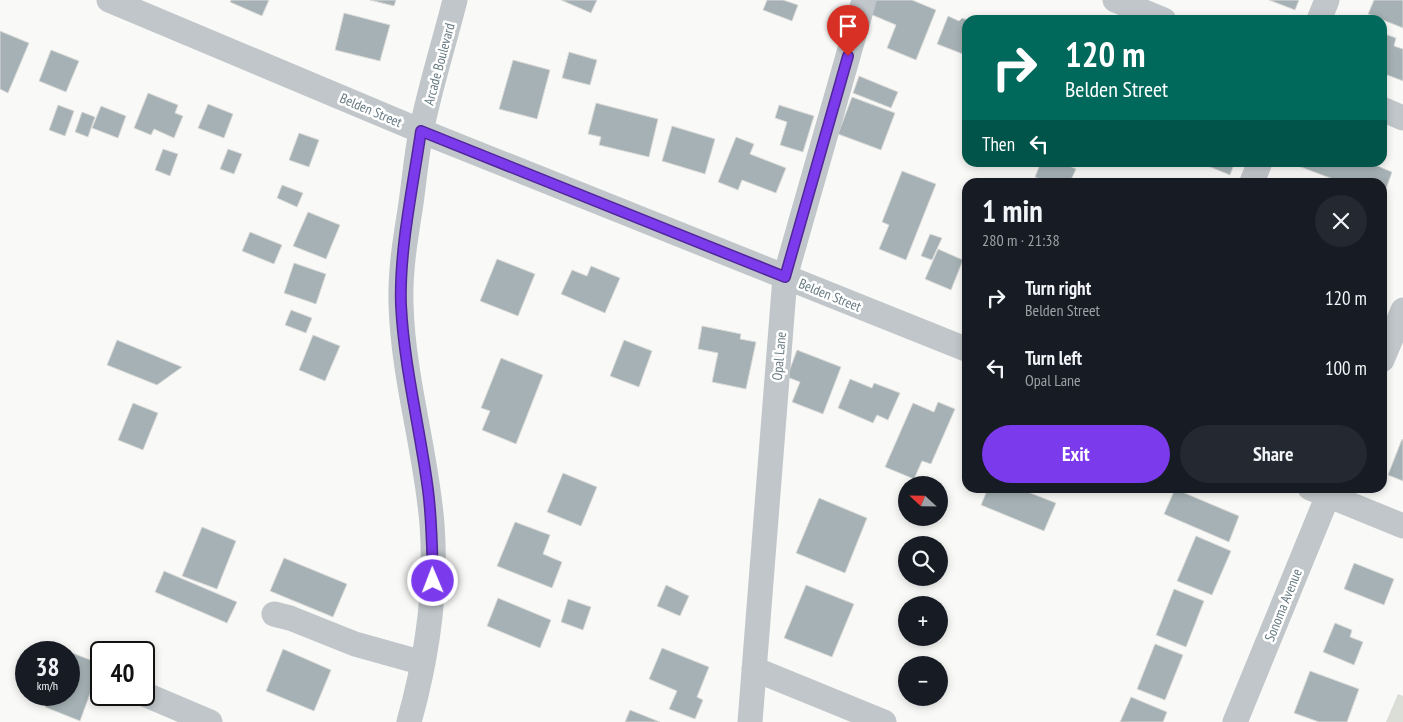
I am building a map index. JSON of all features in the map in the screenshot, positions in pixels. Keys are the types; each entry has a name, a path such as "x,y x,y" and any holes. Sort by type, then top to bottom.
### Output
{"street":[{"name":"Belden Street","path":"109,0 421,131 962,348"},
{"name":"Arcade Boulevard","path":"410,722 424,663 433,581 432,525 428,488 404,349 401,303 403,257 421,131 456,0"},
{"name":"Opal Lane","path":"750,722 785,277 864,0"},
{"path":"1115,0 1152,15"},
{"path":"1321,15 1327,0"},
{"path":"1387,111 1403,118"},
{"path":"1387,348 1403,310"},
{"name":"Sonoma Avenue","path":"1235,722 1322,493"},
{"path":"1330,493 1403,526"},
{"path":"274,614 290,618 355,644 424,663"},
{"path":"754,669 884,722"},
{"path":"155,699 210,722"}],"shaded area":[{"path":"1398,694 1403,696 1403,722 1386,722"}],"building":[{"path":"231,0 269,0 262,16 230,2"},
{"path":"370,0 396,0 394,6"},
{"path":"561,0 597,0 591,13"},
{"path":"767,0 783,0 798,5 792,21 763,10"},
{"path":"876,0 912,0 936,10 916,60 887,48 896,25 870,14"},
{"path":"1269,0 1299,0 1295,10"},
{"path":"1374,0 1403,0 1403,28 1387,22 1387,15 1368,14"},
{"path":"344,13 390,25 380,61 335,50"},
{"path":"948,16 959,21 962,18 962,54 937,44"},
{"path":"0,31 29,43 8,93 0,89"},
{"path":"1387,35 1396,38 1394,46 1403,49 1403,81 1387,75"},
{"path":"51,50 79,61 66,92 39,81"},
{"path":"569,52 597,60 590,85 562,78"},
{"path":"513,60 550,70 537,119 499,109"},
{"path":"859,76 898,92 891,108 853,93"},
{"path":"148,93 178,105 175,113 183,116 174,138 154,129 151,135 134,128"},
{"path":"852,97 895,113 881,150 838,134"},
{"path":"596,103 658,119 649,157 599,145 601,137 588,134"},
{"path":"208,104 233,114 224,138 198,128"},
{"path":"58,105 74,111 65,136 49,130"},
{"path":"779,105 814,116 803,152 780,145 787,122 775,118"},
{"path":"101,106 126,116 118,138 92,128"},
{"path":"82,112 95,117 88,137 75,132"},
{"path":"672,126 715,139 705,174 662,161"},
{"path":"299,133 319,140 309,167 289,160"},
{"path":"736,137 754,144 750,154 786,168 776,193 742,180 738,190 718,182"},
{"path":"163,149 178,154 170,176 155,170"},
{"path":"228,149 242,154 234,174 220,169"},
{"path":"1039,167 1072,167 1076,169 1072,178 1035,177"},
{"path":"1210,167 1233,167 1230,175"},
{"path":"1301,167 1380,167 1392,172 1387,186 1387,178 1330,178"},
{"path":"902,171 936,184 906,260 879,249 889,225 882,222"},
{"path":"282,185 303,193 297,207 277,198"},
{"path":"308,212 340,225 326,259 293,246"},
{"path":"250,232 282,245 274,264 242,251"},
{"path":"930,234 942,238 932,260 921,256"},
{"path":"938,249 962,260 951,290 925,279"},
{"path":"497,259 535,274 518,316 480,301"},
{"path":"294,263 326,274 316,304 284,293"},
{"path":"591,266 620,278 605,313 561,294 572,270 587,276"},
{"path":"291,310 312,318 306,333 285,325"},
{"path":"702,326 741,334 740,339 756,342 746,389 712,382 718,353 698,349"},
{"path":"313,335 340,346 325,381 299,370"},
{"path":"117,340 182,367 157,385 107,365"},
{"path":"624,340 652,351 639,387 610,376"},
{"path":"797,350 841,367 823,414 792,402 800,382 787,377"},
{"path":"501,358 543,375 516,444 482,430 490,411 481,408"},
{"path":"850,379 872,388 874,383 900,393 888,420 877,415 873,423 838,408"},
{"path":"938,402 955,409 931,464 922,461 915,476 907,476 885,467 913,403 934,412"},
{"path":"133,403 158,413 143,450 118,440"},
{"path":"1403,440 1403,481 1388,475"},
{"path":"563,473 597,487 581,526 547,512"},
{"path":"986,493 1030,493 1056,503 1044,531 981,505"},
{"path":"1173,493 1184,493 1239,516 1229,542 1164,514"},
{"path":"819,498 867,518 845,573 796,553"},
{"path":"515,522 550,535 543,554 562,562 552,588 497,566"},
{"path":"202,527 236,541 217,589 182,576"},
{"path":"1196,536 1231,551 1212,595 1177,581"},
{"path":"284,558 347,584 333,617 270,591"},
{"path":"1354,563 1394,579 1384,605 1344,589"},
{"path":"164,571 237,602 227,623 155,592"},
{"path":"666,585 689,596 680,616 657,606"},
{"path":"806,585 854,604 832,657 784,638"},
{"path":"1174,589 1204,601 1186,647 1156,635"},
{"path":"498,598 551,620 540,648 487,626"},
{"path":"568,599 591,607 583,630 561,622"},
{"path":"1335,623 1352,630 1350,637 1363,642 1354,665 1323,652"},
{"path":"1155,644 1183,655 1165,700 1137,689"},
{"path":"662,648 709,667 697,697 703,700 695,719 669,709 677,691 649,679"},
{"path":"283,649 331,670 314,711 266,691"},
{"path":"80,656 90,660 90,694 80,721 45,707 80,706"},
{"path":"1310,671 1359,689 1347,722 1319,722 1294,713"},
{"path":"1131,697 1167,712 1163,722 1120,722"},
{"path":"630,710 660,722 625,722"}],"route":[{"path":"433,581 432,525 428,488 404,349 401,303 403,257 421,131 785,277 848,56"}]}
